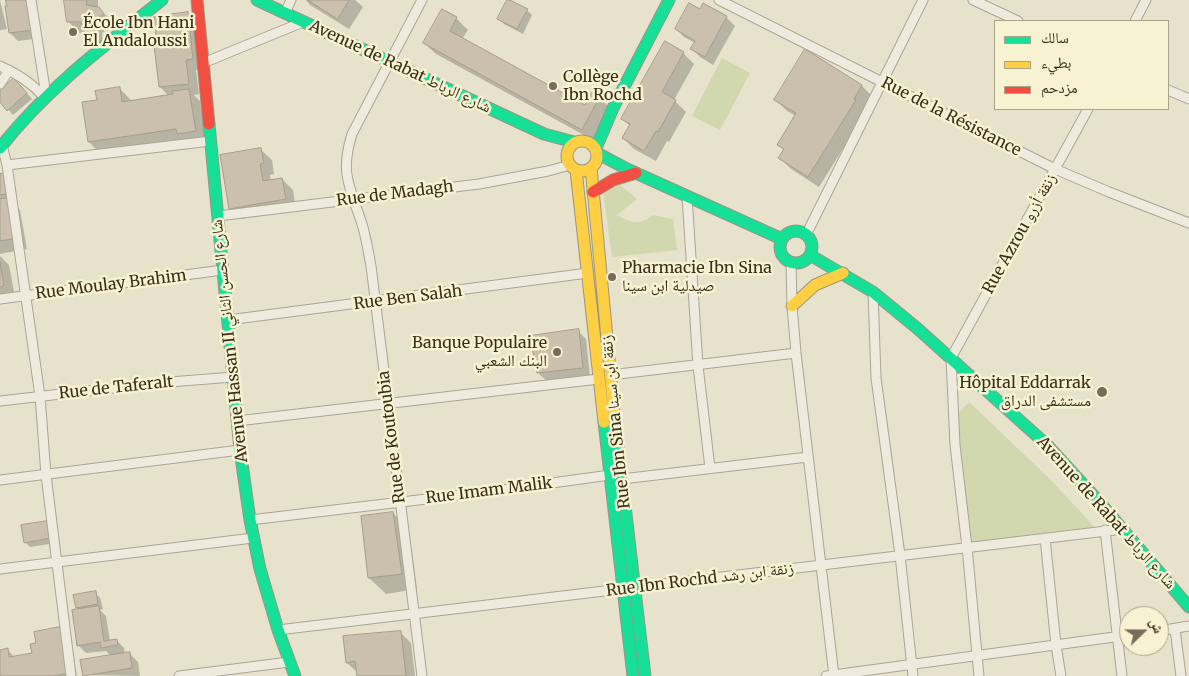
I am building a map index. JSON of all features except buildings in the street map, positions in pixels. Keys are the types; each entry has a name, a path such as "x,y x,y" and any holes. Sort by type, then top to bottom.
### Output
{"street":[{"path":"31,0 45,96"},
{"path":"71,676 46,475 40,396 7,165 1,146 45,96 80,65 162,0"},
{"name":"Avenue Hassan II شارع الحسن الثاني","path":"197,0 237,421 250,520 253,538 278,630 295,676"},
{"name":"Avenue de Rabat شارع الرباط","path":"257,0 544,134 579,141"},
{"path":"285,13 291,0"},
{"name":"Rue de Koutoubia","path":"422,0 352,134 345,166 347,183 367,244 422,676"},
{"path":"613,108 579,141 570,146 571,163 584,171 592,167 596,162 596,151 613,108 669,0"},
{"name":"Rue de la Résistance","path":"719,0 1055,169 1108,192 1189,223"},
{"path":"806,234 923,0"},
{"path":"973,0 1016,20"},
{"path":"1136,20 1146,0"},
{"path":"203,64 303,22"},
{"path":"0,66 34,85 45,96"},
{"path":"0,84 10,70"},
{"path":"1169,90 1189,99"},
{"name":"Rue Azrou زنقة أزرو","path":"951,358 1087,110"},
{"name":"Avenue de Rabat شارع الرباط","path":"544,134 571,163"},
{"path":"7,165 211,141"},
{"path":"579,141 588,141 596,151 632,171 782,239"},
{"name":"Rue de Madagh","path":"218,216 479,184 548,171 571,163"},
{"name":"Rue Ibn Sina زنقة ابن سينا","path":"571,163 622,479 645,676"},
{"path":"592,167 632,171"},
{"name":"Rue Ibn Sina زنقة ابن سينا","path":"592,167 610,476 633,676"},
{"path":"593,192 632,171"},
{"path":"686,196 698,366 710,468"},
{"path":"790,232 806,234 812,244 810,255 802,262 791,262 782,255 782,239 790,232"},
{"name":"Avenue de Rabat شارع الرباط","path":"810,255 873,292 951,358 1047,445 1123,529 1189,607"},
{"path":"791,262 796,353 821,565 831,676 1117,637"},
{"name":"Rue Moulay Brahim","path":"0,299 223,270"},
{"name":"Rue Ben Salah","path":"228,320 588,273"},
{"path":"792,306 814,284 828,277 843,273"},
{"path":"873,292 876,378 914,676"},
{"path":"237,421 796,353"},
{"path":"951,358 955,445 979,676"},
{"name":"Rue de Taferalt","path":"0,401 157,383 233,377"},
{"path":"0,480 240,450"},
{"path":"622,479 808,457"},
{"name":"Rue Imam Malik","path":"250,520 610,476"},
{"name":"Rue Ibn Rochd زنقة ابن رشد","path":"278,630 1123,529"},
{"path":"1104,530 1122,676"},
{"path":"0,569 253,538"},
{"path":"1045,538 1060,676"},
{"path":"1169,630 1189,626"},
{"path":"1175,629 1181,676"},
{"path":"179,676 289,662"}],"green space":[{"path":"722,58 750,73 720,130 692,116"},
{"path":"620,185 637,199 617,215 635,222 644,221 653,215 673,219 677,250 612,257 603,190"},
{"path":"969,402 1051,480 1100,533 966,548 953,419"}],"traffic: fast":[{"path":"0,148 56,87 97,51 162,0"},
{"path":"257,0 544,134 574,142"},
{"path":"596,148 613,108 669,0"},
{"path":"209,124 240,450 250,520 260,569 278,630 295,676"},
{"path":"597,153 627,169 782,239"},
{"path":"796,231 807,236 812,247 807,258 796,263 785,258 780,247 785,236 796,231"},
{"path":"810,255 873,292 918,329 1047,445 1101,504 1189,607"},
{"path":"614,412 645,676"},
{"path":"604,422 633,676"}],"traffic: slow":[{"path":"582,141 593,145 597,156 593,167 582,171 571,167 567,156 571,145 582,141"},
{"path":"591,168 614,412"},
{"path":"576,170 604,422"},
{"path":"792,306 815,285 843,273"}],"traffic: jam":[{"path":"197,0 209,124"},
{"path":"593,192 613,180 636,173"}],"place":[{"name":"École Ibn Hani El Andaloussi","path":"73,32"},
{"name":"Collège Ibn Rochd","path":"553,86"},
{"name":"Pharmacie Ibn Sina صيدلية ابن سينا","path":"612,277"},
{"name":"Banque Populaire البنك الشعبي","path":"557,352"},
{"name":"Hôpital Eddarrak مستشفى الدراق","path":"1102,392"}]}
